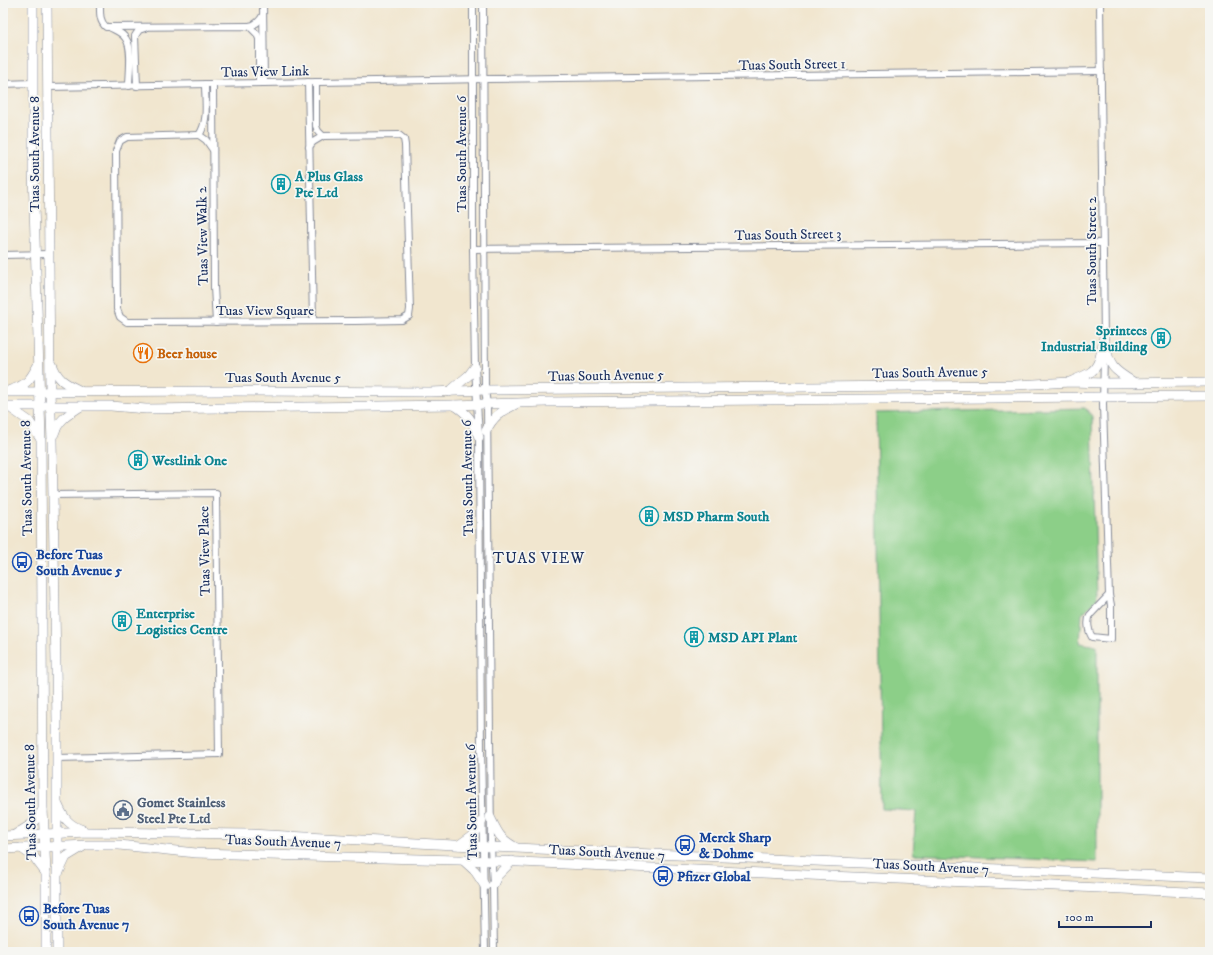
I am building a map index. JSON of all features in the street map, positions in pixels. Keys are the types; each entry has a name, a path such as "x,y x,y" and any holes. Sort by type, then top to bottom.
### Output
{"street":[{"name":"Tuas South Avenue 8","path":"32,3 33,171 41,440 43,809 46,873 46,952"},
{"name":"Tuas South Avenue 8","path":"47,3 50,392 53,494 58,846 57,952"},
{"path":"100,3 100,17 106,27 249,26 258,22 263,14"},
{"path":"262,83 263,3"},
{"name":"Tuas South Avenue 6","path":"473,3 473,249 475,367 481,390"},
{"name":"Tuas South Avenue 6","path":"483,3 484,248 481,390 483,434 486,819 494,952"},
{"name":"Tuas South Street 2","path":"1100,3 1104,336 1103,396 1111,639 1092,637 1090,634 1090,615 1109,595"},
{"path":"249,26 257,34 259,39 262,83"},
{"path":"110,27 122,34 130,47 129,86"},
{"path":"137,86 135,36 139,30 148,27"},
{"name":"Tuas South Street 1","path":"483,79 1101,72"},
{"name":"Tuas View Link","path":"48,87 483,79"},
{"path":"308,82 313,321"},
{"path":"309,147 313,142 323,136 318,131 316,126 316,82"},
{"path":"3,84 33,83"},
{"path":"205,84 205,122 199,136 206,140 213,150"},
{"name":"Tuas View Walk 2","path":"213,84 214,287 216,322"},
{"name":"Tuas View Square","path":"199,136 127,137 120,141 116,151 118,309 120,317 127,322 402,320 409,316 410,309 404,139 399,135 323,136"},
{"name":"Tuas South Street 3","path":"473,249 1102,243"},
{"path":"3,255 49,254"},
{"path":"1071,382 1092,371 1096,367 1100,359 1104,336"},
{"path":"1104,336 1107,358 1116,372 1136,383"},
{"path":"50,361 55,373 63,382 82,392"},
{"path":"3,392 23,386 28,382 38,364"},
{"path":"449,392 469,375 475,367"},
{"name":"Tuas South Avenue 5","path":"3,392 231,390 449,392 481,390 970,386 1071,382 1104,384 1210,382"},
{"name":"Tuas South Avenue 5","path":"5,406 111,406 146,409 519,403 1210,396"},
{"path":"454,405 462,410 483,434 496,415 519,403"},
{"path":"5,406 24,416 41,440"},
{"path":"52,440 59,423 67,415 81,406"},
{"name":"Tuas View Place","path":"53,494 216,493 219,754 57,758"},
{"path":"57,802 63,816 68,822 74,827 87,832"},
{"path":"15,835 32,824 43,809"},
{"path":"459,845 473,835 486,819 504,841 518,848"},
{"name":"Tuas South Avenue 7","path":"3,836 87,832 250,834 487,847 1210,878"},
{"path":"57,878 66,857 86,845"},
{"name":"Tuas South Avenue 7","path":"3,848 86,845 126,846 196,853 488,860 1210,893"},
{"path":"21,848 34,857 46,873"},
{"path":"463,860 489,886 512,861"},
{"name":"Tuas South Avenue 6","path":"485,952 489,886"}],"green space":[{"path":"1085,408 1092,416 1097,599 1082,614 1080,643 1097,646 1097,862 913,854 916,811 882,809 876,413"}],"place":[{"name":"A Plus Glass Pte Ltd","path":"281,184"},
{"name":"Sprintecs Industrial Building","path":"1161,338"},
{"name":"Beer house","path":"143,353"},
{"name":"Westlink One","path":"138,460"},
{"name":"MSD Pharm South","path":"649,516"},
{"name":"Before Tuas South Avenue 5","path":"22,562"},
{"name":"Enterprise Logistics Centre","path":"122,621"},
{"name":"MSD API Plant","path":"694,637"},
{"name":"Gomet Stainless Steel Pte Ltd","path":"123,810"},
{"name":"Merck Sharp & Dohme","path":"685,845"},
{"name":"Pfizer Global","path":"663,876"},
{"name":"Before Tuas South Avenue 7","path":"29,916"}],"district":[{"name":"TUAS VIEW","path":"539,558"}]}
